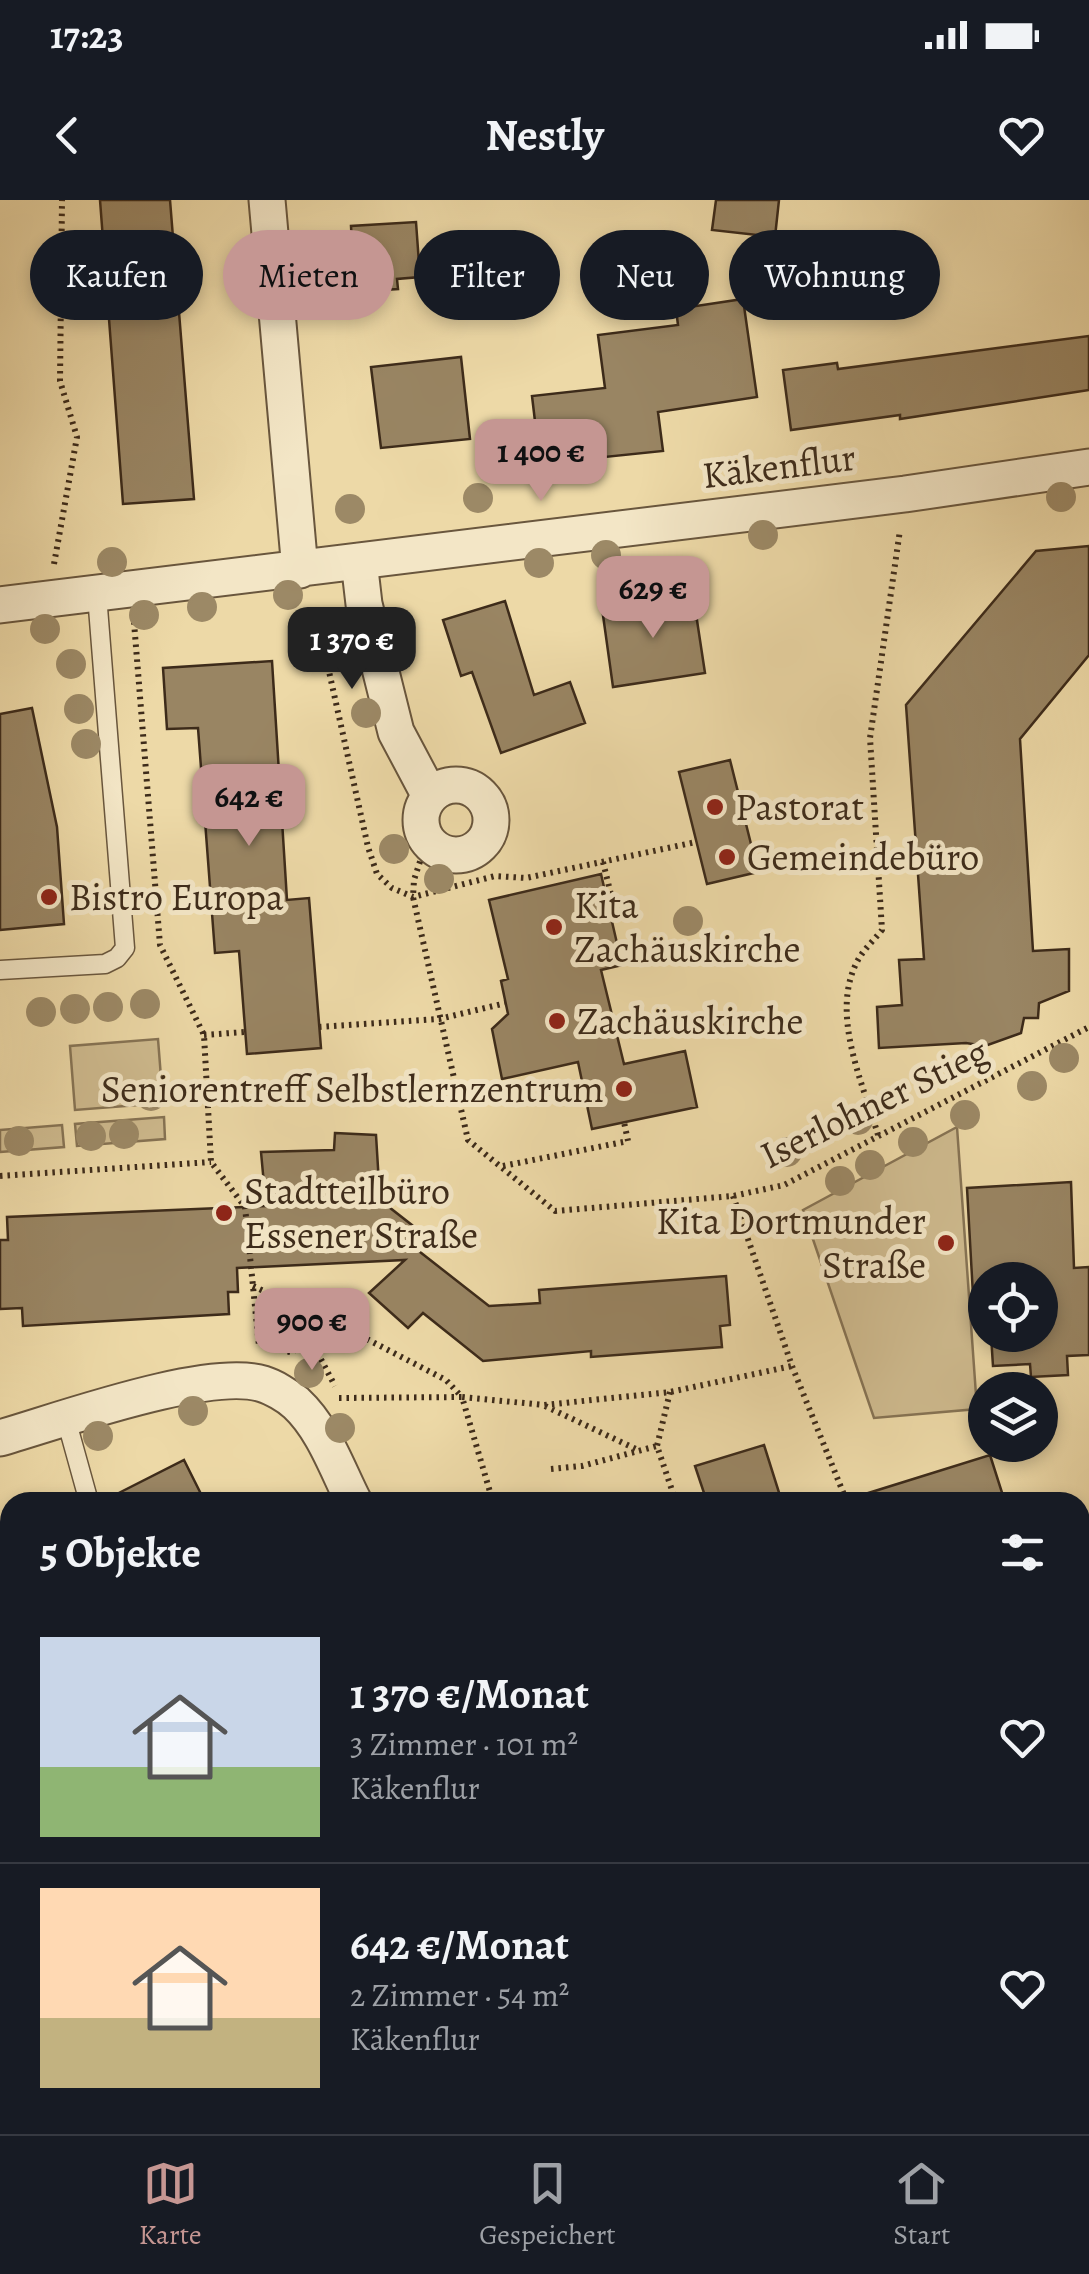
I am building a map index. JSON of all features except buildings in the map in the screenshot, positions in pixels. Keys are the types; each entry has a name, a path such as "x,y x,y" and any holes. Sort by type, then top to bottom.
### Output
{"street":[{"path":"267,200 300,570"},
{"name":"Käkenflur","path":"0,605 905,494 1089,467"},
{"path":"359,560 369,622 396,732 430,796"},
{"path":"450,786 472,788 488,804 491,827 480,846 458,855 436,849 428,840 421,818 430,796 450,786"},
{"path":"0,1438 184,1386 228,1380 262,1384 293,1400 314,1422 349,1492"}],"lane":[{"path":"0,970 105,964 125,948 114,593"},
{"path":"66,1420 86,1492"}],"path":[{"path":"47,601 77,437 60,381 62,200"},
{"path":"878,1136 848,1032 848,998 857,961 882,930 870,738 905,494"},
{"path":"114,593 160,945 204,1035 211,1162 245,1206 260,1358"},
{"path":"369,622 320,630 368,846 377,874 392,888 413,897 495,876 526,878 696,842"},
{"name":"Iserlohner Stieg","path":"428,840 414,880 413,897 468,1140 555,1211 733,1196 784,1185 1089,1027"},
{"path":"604,862 615,911"},
{"path":"319,1027 439,1018 506,1003"},
{"path":"204,1035 244,1032"},
{"path":"502,1166 628,1141 624,1122"},
{"path":"0,1176 211,1162"},
{"path":"733,1196 792,1366 843,1492"},
{"path":"253,1286 446,1380 462,1397 490,1492"},
{"path":"278,1354 361,1336"},
{"path":"314,1346 340,1396"},
{"path":"314,1422 340,1396 462,1397 544,1405 670,1392 792,1366"},
{"path":"670,1392 657,1446 673,1492"},
{"path":"544,1405 639,1451"},
{"path":"550,1470 582,1466 657,1446"}],"shaded area":[{"path":"158,1039 163,1103 75,1110 70,1046"},
{"path":"164,1117 165,1139 77,1146 75,1124"},
{"path":"62,1125 64,1147 0,1152 0,1130"},
{"path":"957,1127 968,1282 968,1352 973,1352 974,1372 968,1372 968,1410 874,1418 803,1210"}],"place":[{"name":"Pastorat","path":"715,807"},
{"name":"Gemeindebüro","path":"727,857"},
{"name":"Bistro Europa","path":"49,897"},
{"name":"Kita Zachäuskirche","path":"554,927"},
{"name":"Zachäuskirche","path":"557,1021"},
{"name":"Seniorentreff Selbstlernzentrum","path":"624,1089"},
{"name":"Stadtteilbüro Essener Straße","path":"224,1213"},
{"name":"Kita Dortmunder Straße","path":"946,1243"}]}
